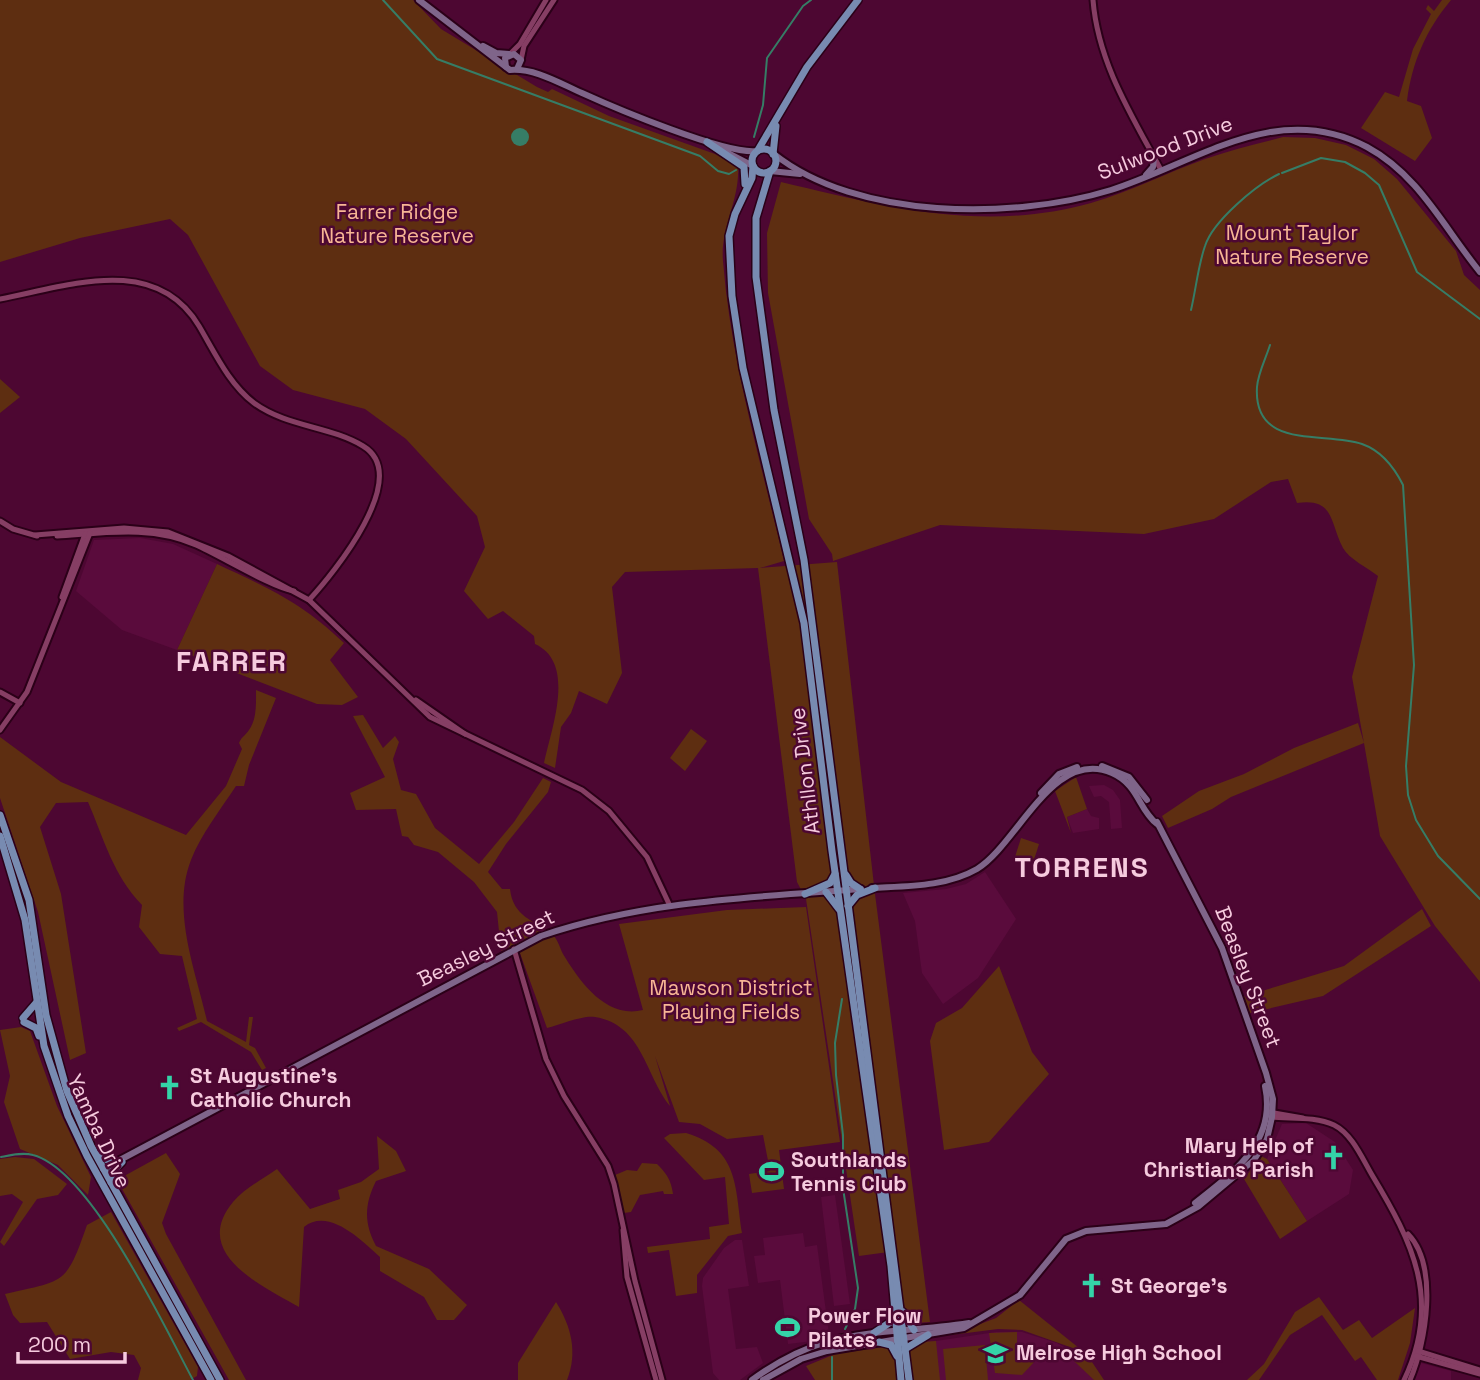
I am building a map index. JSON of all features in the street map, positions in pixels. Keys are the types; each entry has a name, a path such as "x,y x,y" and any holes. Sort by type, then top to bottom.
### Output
{"main road":[{"path":"419,0 507,68 545,77 704,141 743,152 765,149 774,154"},
{"path":"753,166 752,159 777,122 807,67 856,2"},
{"path":"475,43 496,53 516,54 545,77"},
{"path":"507,68 505,60 510,54"},
{"path":"517,69 521,60"},
{"path":"704,141 760,172 770,171 776,163 774,154 777,122"},
{"name":"Sulwood Drive","path":"770,171 808,176 891,201 986,210 1068,201 1145,177 1227,142 1268,131 1310,130 1339,136 1382,156 1407,177 1480,271"},
{"path":"704,141 746,169 742,198"},
{"name":"Sulwood Drive","path":"774,154 808,176"},
{"path":"1145,177 1153,167 1154,158"},
{"name":"Athllon Drive","path":"753,166 750,184 732,222 728,252 739,346 803,614 835,874 848,907 901,1309 901,1380"},
{"name":"Athllon Drive","path":"770,171 756,218 755,269 774,410 801,542 841,865 842,920 890,1257 895,1319 905,1349 909,1380"},
{"name":"Beasley Street","path":"100,1172 541,936 592,920 668,906 938,883 968,874 991,858 1059,774 1077,767 1102,766 1125,774 1137,785 1222,947 1264,1070 1270,1114 1258,1143 1246,1161 1193,1208 1175,1220 1154,1227 1076,1234 1058,1246 1020,1295 974,1322 947,1333 900,1335"},
{"name":"Yamba Drive","path":"0,816 29,900 44,1046 68,1116 211,1380"},
{"name":"Yamba Drive","path":"0,836 23,913 36,1002 67,1091 100,1172 111,1182 204,1351 211,1380"},
{"path":"841,865 849,881 860,889"},
{"path":"805,894 830,883 835,874"},
{"path":"848,907 857,895 875,888"},
{"path":"826,892 842,920"},
{"path":"36,1002 24,1020 36,1028 44,1046"},
{"path":"91,1146 103,1159 118,1163 112,1172 111,1182"},
{"path":"901,1309 914,1330"},
{"path":"874,1333 895,1319"},
{"name":"Beasley Street","path":"900,1335 914,1330 974,1322"},
{"path":"752,1380 801,1349 848,1335 900,1335"},
{"path":"764,1380 816,1354 879,1342 900,1335"},
{"path":"905,1349 928,1335"},
{"path":"879,1342 891,1345 899,1360"}],"street":[{"path":"510,54 520,44 546,0"},
{"path":"521,60 524,46 554,0"},
{"path":"1093,0 1097,32 1110,71 1161,170"},
{"path":"0,299 113,279 150,283 175,297 191,313 230,378 257,405 279,417 358,443 372,453 379,469 378,491 353,545 309,600"},
{"path":"0,521 13,529 35,535 139,528 182,536 275,579 309,600 410,697 466,734 582,790 596,800 633,838 668,906"},
{"path":"0,730 20,704 88,532"},
{"path":"0,692 20,704"},
{"path":"514,949 546,1059 564,1096 608,1166 619,1203 626,1269 656,1380"},
{"path":"1270,1114 1332,1124 1349,1137 1406,1231 1416,1262 1420,1291 1417,1354 1410,1380"},
{"path":"623,1230 662,1380"},
{"path":"1417,1354 1480,1372"},
{"path":"1404,1380 1417,1354"}],"shaded area":[{"path":"520,128 526,131 529,137 526,143 520,146 514,143 511,137 514,131"},
{"path":"140,538 173,544 217,564 177,650 122,630 76,591 94,540"},
{"path":"1104,785 1113,790 1120,800 1122,828 1111,829 1109,802 1101,796 1094,797 1089,786"},
{"path":"1087,809 1091,816 1099,818 1099,829 1073,833 1067,817"},
{"path":"985,872 1016,919 978,978 943,1004 922,973 915,921 903,893 946,889 966,884"},
{"path":"1306,1123 1335,1142 1353,1170 1349,1194 1307,1221 1267,1159 1282,1124"},
{"path":"835,1195 850,1304 834,1306 821,1197"},
{"path":"803,1233 805,1247 817,1245 829,1334 813,1341 788,1344 780,1280 758,1283 754,1256 765,1255 763,1238"},
{"path":"735,1240 742,1240 749,1286 728,1289 736,1349 757,1347 763,1363 740,1380 719,1380 713,1373 702,1286 703,1278 724,1248"},
{"name":"Melrose High School","path":"996,1332 1022,1332 1057,1343 1091,1362 1103,1380 920,1380 916,1344"},
{"path":"1421,1363 1451,1371 1451,1380 1414,1380"}],"green space":[{"name":"Farrer Ridge Nature Reserve","path":"0,0 413,0 441,29 537,87 548,92 552,89 609,116 715,154 738,167 736,191 723,249 727,299 748,412 784,561 760,568 837,562 875,894 930,1322 914,1323 905,1311 896,1251 859,1256 806,899 797,882 758,568 625,572 612,587 622,673 607,704 579,691 571,713 561,727 555,768 544,763 558,698 555,666 548,653 535,644 534,636 503,611 488,619 464,591 485,547 477,516 406,439 365,409 293,390 260,366 188,235 170,219 80,238 0,262"},
{"path":"1442,0 1451,0 1434,23 1422,47 1409,87 1407,101 1421,106 1432,138 1415,161 1361,128 1385,92 1399,97 1413,49 1431,14 1426,9 1428,5 1434,11"},
{"name":"Mount Taylor Nature Reserve","path":"1283,137 1315,138 1346,145 1374,159 1397,179 1456,251 1464,275 1480,290 1480,982 1435,926 1380,836 1352,677 1378,576 1346,552 1325,508 1309,502 1297,503 1288,479 1271,482 1214,519 1144,534 940,525 833,561 832,554 809,519 768,293 767,233 781,182 897,208 974,216 1012,216 1051,212 1091,203 1205,159"},
{"path":"0,379 20,397 0,413"},
{"path":"217,564 299,607 344,643 330,660 358,697 342,705 317,704 177,650"},
{"path":"256,690 276,698 249,765 244,786 236,786 195,850 185,880 184,920 207,1021 246,1042 249,1017 253,1017 249,1045 255,1048 266,1068 262,1070 251,1052 201,1022 179,1031 177,1028 197,1019 182,956 160,954 139,927 142,905 116,869 88,802 56,803 40,827 61,894 86,1053 70,1060 38,912 0,798 0,737 61,782 186,835 226,786 242,749 239,743 253,721"},
{"name":"Mawson District Playing Fields","path":"363,715 383,748 395,736 399,742 393,759 401,790 416,794 435,828 479,864 514,822 543,778 551,782 548,792 506,844 488,872 502,889 510,889 515,906 520,912 555,937 563,954 586,986 606,1004 617,1009 643,1010 619,924 727,910 806,907 840,1142 779,1150 784,1189 752,1193 749,1174 770,1171 763,1135 727,1139 700,1124 679,1122 655,1056 670,1106 633,1041 611,1022 590,1017 547,1028 517,945 501,951 497,912 474,882 438,852 414,845 408,837 402,836 396,809 356,810 350,793 385,777 353,716"},
{"path":"1358,723 1364,743 1231,797 1212,809 1168,828 1162,816 1199,791 1244,774 1294,748"},
{"path":"691,729 707,741 685,771 670,758"},
{"path":"1076,777 1087,809 1067,817 1071,833 1055,791"},
{"path":"1021,838 1039,844 1033,863 1015,857"},
{"path":"1422,909 1431,926 1323,996 1250,1013 1242,997 1344,966"},
{"path":"999,966 1032,1052 1049,1074 989,1142 944,1150 930,1041 936,1023 962,1008"},
{"path":"21,1027 30,1031 57,1106 91,1177 88,1195 58,1165 20,1149 4,1102 10,1076 0,1030"},
{"path":"686,1133 703,1140 725,1159 735,1185 742,1233 728,1236 697,1275 697,1293 676,1296 669,1250 648,1253 647,1247 710,1239 709,1227 729,1224 725,1177 704,1180 664,1138 670,1134"},
{"path":"377,1136 396,1151 406,1171 376,1181 369,1198 367,1214 372,1238 376,1246 429,1269 467,1305 454,1320 437,1320 424,1297 380,1271 380,1257 355,1235 334,1223 314,1222 304,1227 299,1307 251,1278 225,1253 220,1237 222,1221 233,1202 249,1188 277,1169 310,1209 340,1199 338,1190 361,1182 379,1169"},
{"path":"166,1153 180,1174 162,1223 246,1380 229,1380 121,1187 126,1175"},
{"path":"1261,1156 1267,1159 1307,1221 1280,1239 1244,1179"},
{"path":"0,1159 34,1159 67,1184 58,1195 37,1199 4,1246 0,1242 23,1202 12,1194 0,1196"},
{"path":"642,1163 657,1164 668,1178 673,1194 664,1194 663,1191 640,1195 631,1212 624,1213 615,1175 627,1170 637,1171"},
{"path":"111,1212 198,1367 197,1376 190,1380 138,1380 141,1368 134,1355 111,1352 70,1359 47,1322 20,1323 13,1315 5,1294 41,1286 61,1277 74,1259 87,1225"},
{"path":"1319,1297 1343,1330 1359,1320 1372,1338 1415,1308 1410,1343 1398,1380 1377,1380 1361,1357 1355,1361 1322,1315 1290,1335 1259,1380 1247,1380 1264,1364 1295,1312"},
{"path":"1019,1300 1084,1352 1022,1330 998,1329 951,1335 996,1318"},
{"path":"556,1302 566,1320 571,1340 572,1359 567,1380 518,1380 518,1363"},
{"path":"1017,1332 1017,1355 1036,1360 1022,1375 995,1373 989,1333"},
{"path":"936,1341 940,1380 815,1380 806,1366 835,1354 884,1347 889,1350 916,1347 920,1342"},
{"path":"985,1345 988,1380 946,1380 943,1349"},
{"path":"1080,1354 1092,1362 1104,1380 1094,1380 1074,1361"}],"waterway":[{"path":"383,0 437,59 700,156 718,171 729,174 736,170"},
{"path":"754,137 763,105 767,58 803,6 811,0"},
{"path":"1282,173 1321,158 1345,162 1365,173 1379,185 1417,272 1480,319"},
{"path":"1191,310 1201,261 1210,236 1236,205 1279,174"},
{"path":"1270,345 1257,387 1259,407 1267,421 1279,430 1294,435 1347,440 1369,447 1387,460 1403,485 1414,665 1406,766 1408,795 1416,820 1438,856 1480,899"},
{"path":"842,999 835,1043 836,1075 843,1135 843,1188 858,1288 855,1309 845,1329"},
{"path":"1,1157 33,1155 55,1167 79,1189 124,1254 193,1380"},
{"path":"832,1357 832,1380"}],"place":[{"name":"St Augustine's Catholic Church","path":"170,1088"},
{"name":"Mary Help of Christians Parish","path":"1334,1158"},
{"name":"Southlands Tennis Club","path":"771,1172"},
{"name":"St George’s","path":"1091,1286"},
{"name":"Power Flow Pilates","path":"788,1328"},
{"name":"Melrose High School","path":"996,1353"}],"district":[{"name":"FARRER","path":"232,661"},
{"name":"TORRENS","path":"1082,867"}]}
